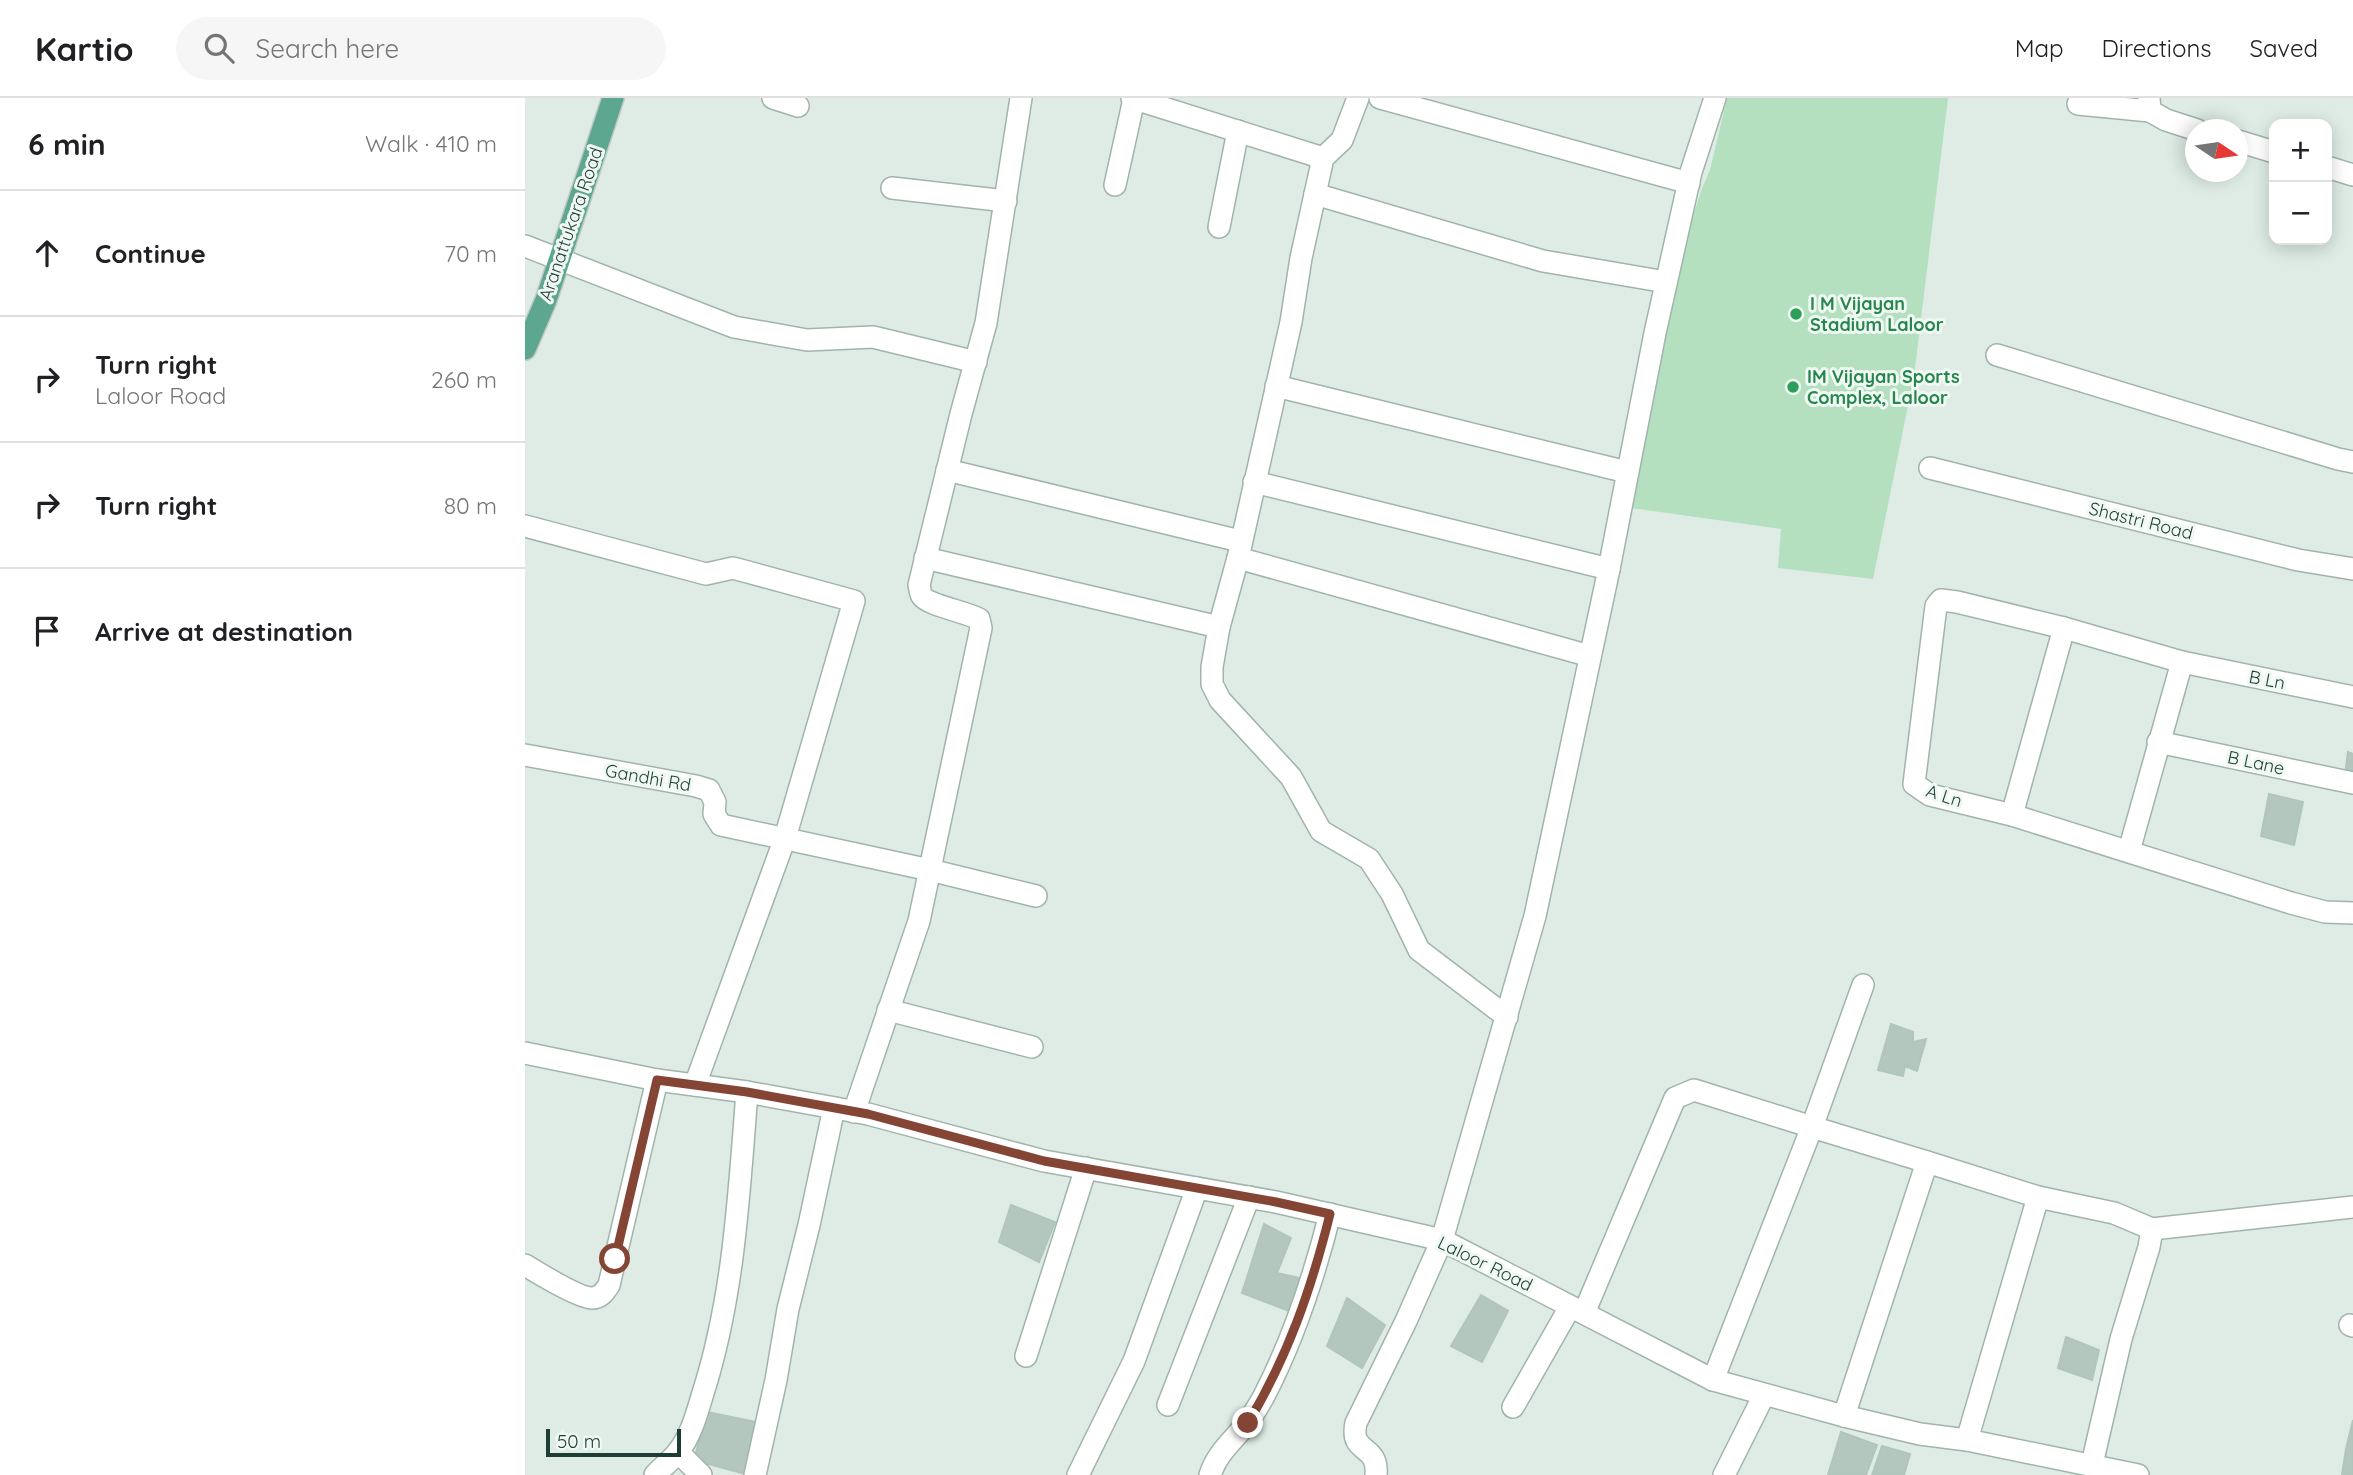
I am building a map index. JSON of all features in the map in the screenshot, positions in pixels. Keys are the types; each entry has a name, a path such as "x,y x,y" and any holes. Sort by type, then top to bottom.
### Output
{"main road":[{"name":"Aranattukara Road","path":"525,349 547,300 613,98"}],"street":[{"path":"773,98 798,106"},
{"path":"755,1475 788,1309 809,1225 844,1110 888,1010 919,921 981,628 979,619 931,604 922,596 919,585 986,323 1021,98"},
{"path":"1115,185 1133,98 1323,158"},
{"path":"1358,98 1342,140 1323,158 1301,258 1291,322 1219,627 1212,684 1220,700 1291,777 1321,831 1369,859 1392,894 1419,950 1507,1017"},
{"path":"1380,98 1689,183"},
{"path":"1376,1475 1377,1464 1373,1455 1357,1444 1354,1434 1356,1423 1442,1240 1535,916 1609,569 1666,282 1689,183 1714,98"},
{"path":"2078,104 2150,104 2166,120 2185,126"},
{"path":"1219,228 1238,131"},
{"path":"2248,144 2269,150"},
{"path":"2332,169 2353,175"},
{"path":"892,188 1006,201"},
{"path":"1315,194 1543,261 1666,282"},
{"path":"525,246 734,327 807,340 873,337 976,362"},
{"path":"1997,355 2353,462"},
{"path":"1276,386 1627,472"},
{"name":"Shastri Road","path":"1930,467 2298,560 2353,569"},
{"path":"947,470 1239,549 1590,656"},
{"path":"1254,482 1609,569"},
{"path":"525,526 706,574 733,568 854,601 785,838 695,1085"},
{"path":"925,558 1219,627"},
{"name":"A Ln","path":"2182,662 2064,628 1957,601 1941,600 1936,606 1914,784 1930,795 2012,814 2291,903 2325,912 2353,913"},
{"path":"2012,814 2064,628"},
{"path":"2129,851 2182,662"},
{"name":"B Ln","path":"2182,662 2353,697"},
{"name":"B Lane","path":"2158,742 2353,783"},
{"name":"Gandhi Rd","path":"525,755 709,790 716,802 714,814 721,825 785,838"},
{"path":"785,838 1036,896"},
{"path":"1713,1380 1812,1127 1863,985"},
{"path":"888,1010 1032,1047"},
{"name":"Laloor Road","path":"525,1053 657,1080 747,1092 844,1110 1044,1161 1249,1197 1442,1240 1713,1380 1920,1434 1967,1440 2080,1467 2138,1475"},
{"path":"525,1265 591,1298 601,1296 609,1285 657,1080"},
{"path":"1513,1406 1577,1310 1675,1098 1694,1090 2038,1197 2114,1213 2152,1229 2353,1207"},
{"path":"655,1475 678,1452 688,1434 711,1367 729,1277 737,1219 747,1092"},
{"path":"1844,1416 1927,1162"},
{"path":"1026,1356 1086,1168"},
{"path":"1078,1475 1134,1361 1197,1188"},
{"path":"1168,1405 1249,1197"},
{"path":"1967,1440 2038,1197"},
{"path":"1210,1475 1225,1446 1248,1423 1264,1396 1314,1278 1330,1214"},
{"path":"2080,1467 2149,1247 2152,1229"},
{"path":"1724,1475 1764,1395"},
{"path":"678,1452 701,1475"}],"green space":[{"name":"I M Vijayan Stadium Laloor","path":"1727,98 1948,98 1914,376 1873,579 1778,568 1781,529 1631,508 1682,251 1710,170"}],"building":[{"path":"2348,752 2353,754 2353,792 2343,790"},
{"path":"2269,794 2303,802 2294,845 2261,836"},
{"path":"1891,1024 1913,1032 1913,1042 1926,1039 1917,1071 1905,1066 1903,1076 1878,1070"},
{"path":"1011,1205 1055,1222 1039,1262 999,1242"},
{"path":"1264,1224 1291,1238 1277,1273 1304,1279 1289,1311 1242,1293"},
{"path":"1481,1295 1508,1311 1482,1362 1451,1346"},
{"path":"1347,1298 1385,1325 1362,1368 1327,1346"},
{"path":"2066,1337 2099,1350 2092,1380 2058,1368"},
{"path":"707,1412 761,1423 749,1475 694,1460"},
{"path":"2353,1420 2353,1475 2342,1475 2346,1449"},
{"path":"1841,1432 1877,1445 1866,1475 1828,1475"},
{"path":"1882,1446 1910,1454 1904,1475 1872,1475"}],"place":[{"name":"I M Vijayan Stadium Laloor","path":"1796,314"},
{"name":"IM Vijayan Sports Complex, Laloor","path":"1793,387"}],"route":[{"path":"615,1259 657,1080 747,1092 868,1114 1044,1161 1330,1214 1314,1278 1297,1323 1264,1396 1248,1423"}]}
